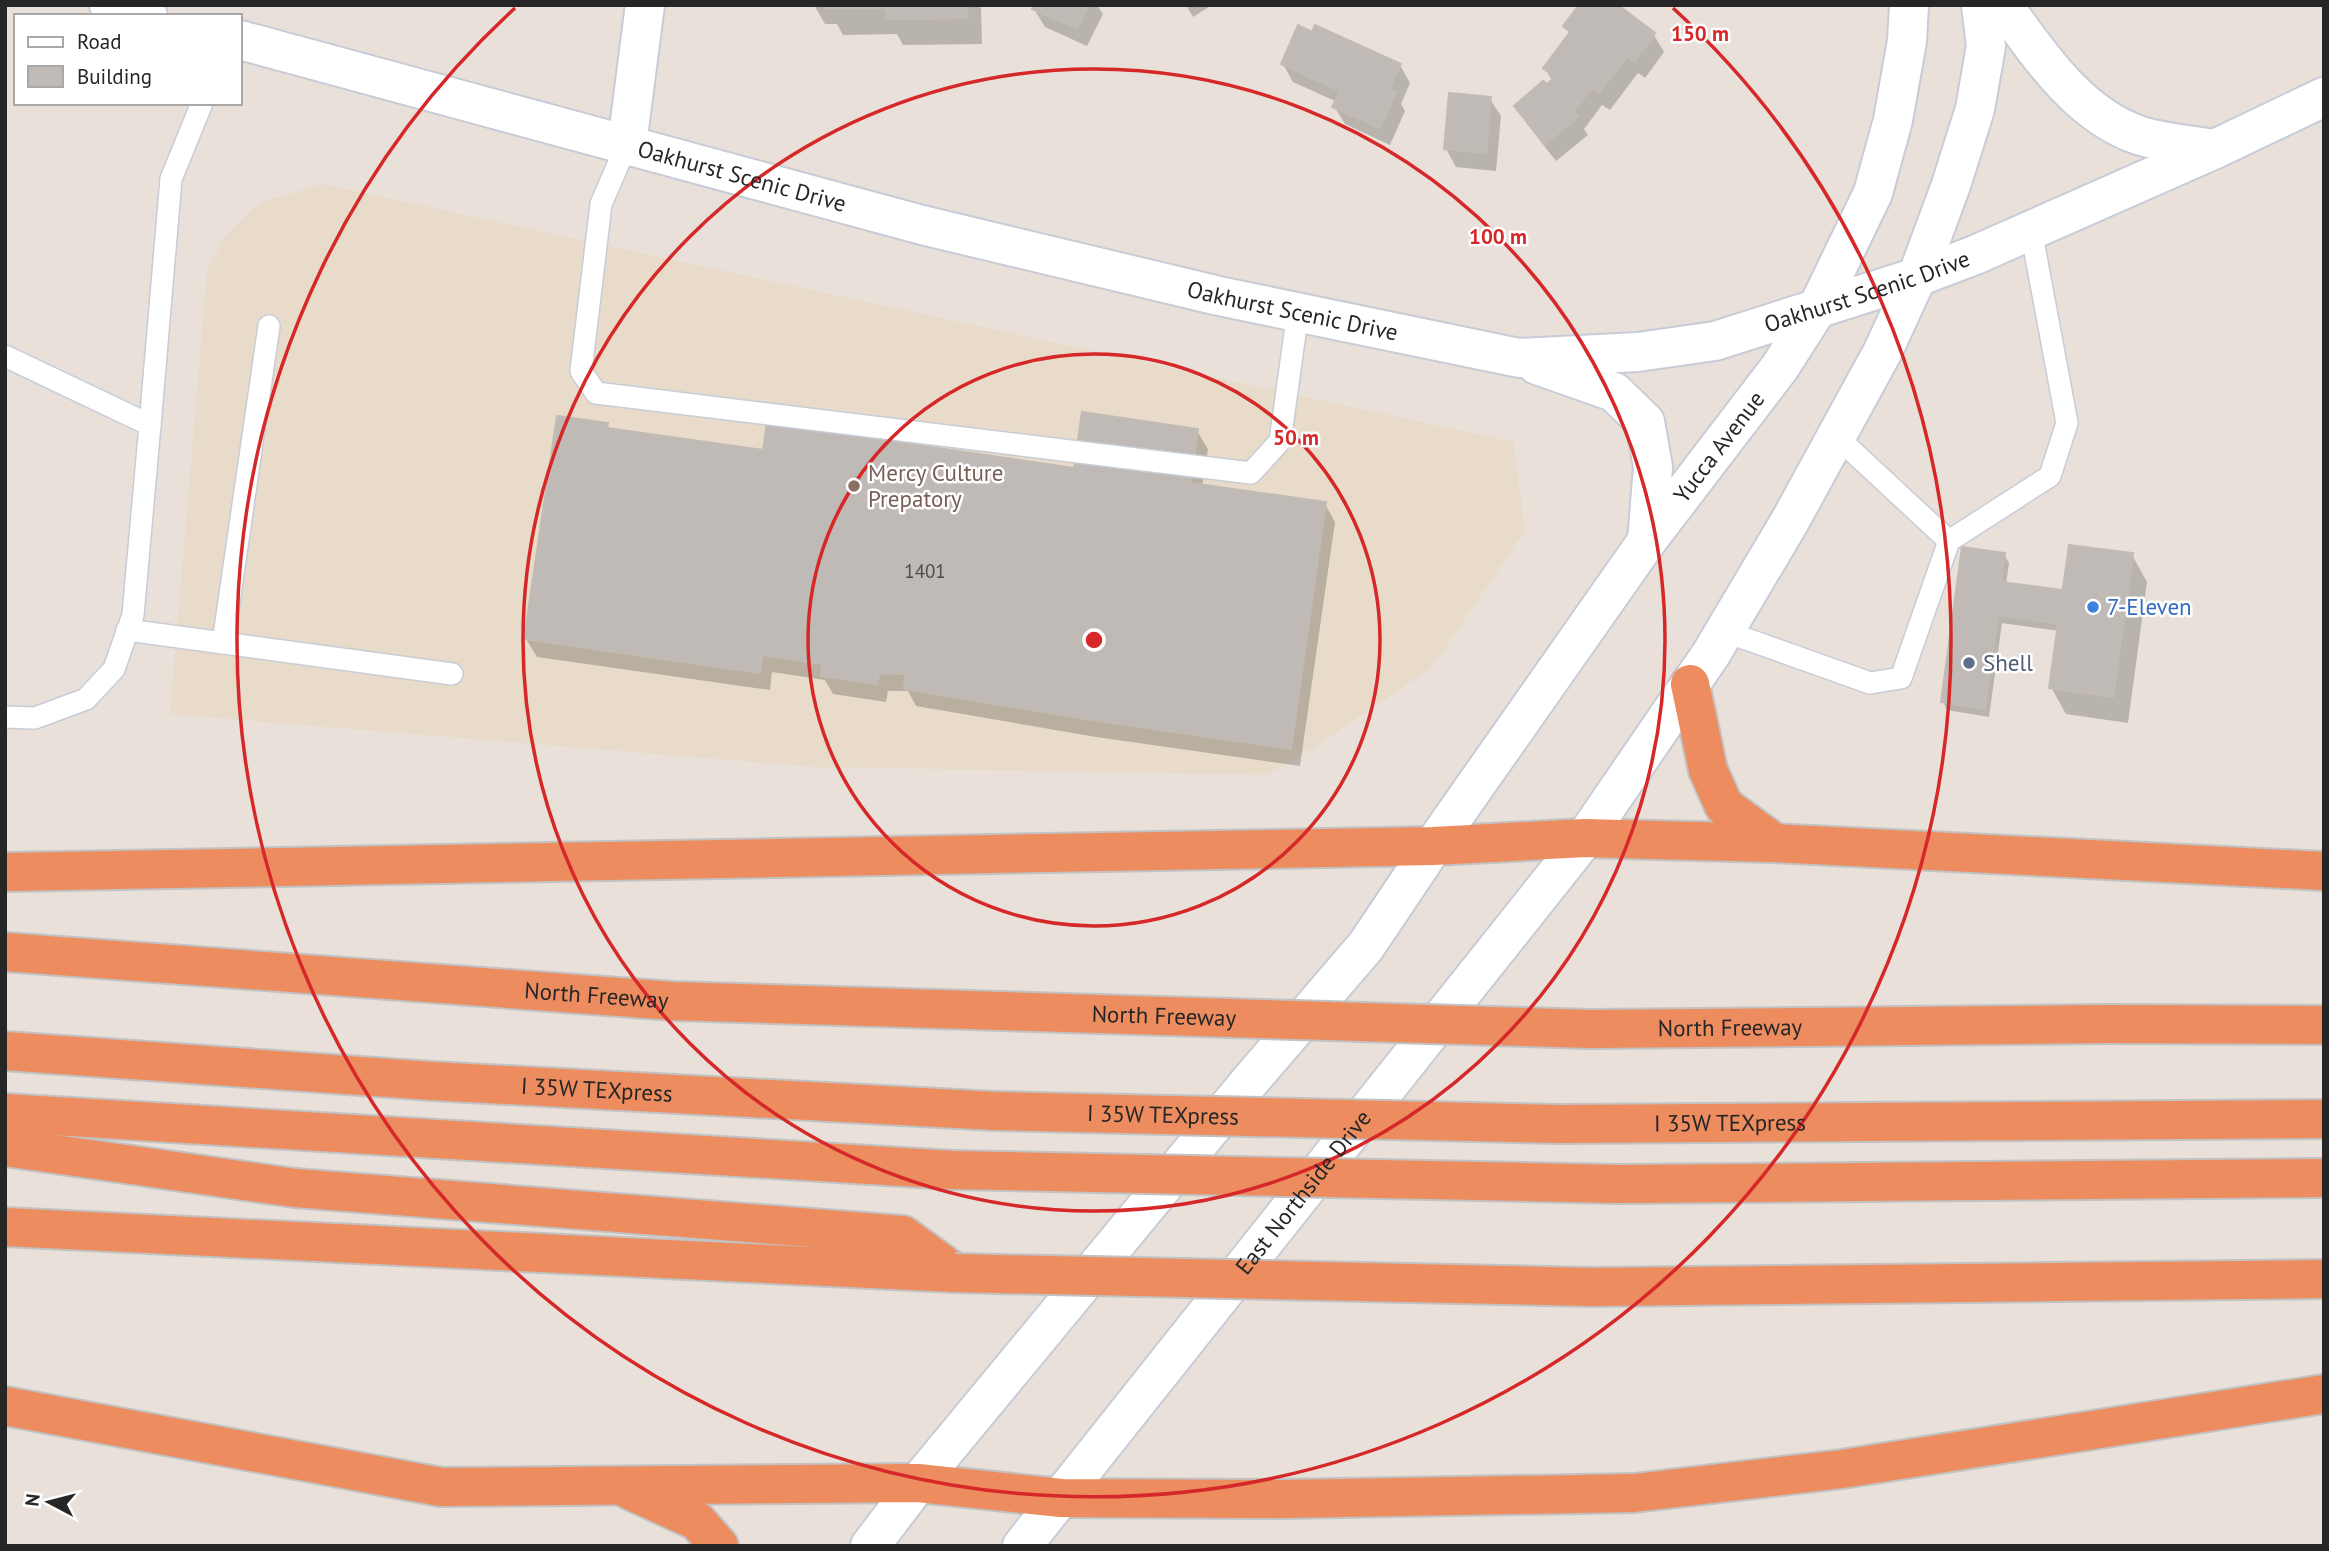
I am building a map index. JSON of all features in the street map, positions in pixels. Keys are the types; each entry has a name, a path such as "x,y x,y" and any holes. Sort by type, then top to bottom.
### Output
{"highway":[{"path":"1690,684 1709,770 1724,806 1775,843"},
{"path":"5,872 1433,846 1585,838 1775,843 2324,871"},
{"name":"North Freeway","path":"5,952 673,1001 1590,1028 2324,1025"},
{"name":"I 35W TEXpress","path":"5,1051 432,1082 995,1111 1560,1124 2324,1119"},
{"path":"5,1113 953,1170 1619,1184 2324,1178"},
{"path":"5,1147 295,1188 903,1235 955,1273"},
{"path":"5,1227 955,1273 1591,1287 2324,1279"},
{"path":"5,1406 441,1487 918,1483 1061,1498 1283,1499 1634,1493 1842,1469 2324,1394"},
{"path":"617,1485 697,1521 719,1546"}],"street":[{"path":"109,5 141,14"},
{"path":"627,144 645,5"},
{"name":"Yucca Avenue","path":"1433,846 1647,541 1780,367 1817,309 1872,193 1893,120 1907,41 1909,5"},
{"path":"1585,838 1724,631 1790,520 1883,351 1917,277 1951,185 1975,109 1986,46 1981,5"},
{"path":"2003,5 2064,85 2100,115 2141,136 2215,149"},
{"name":"Oakhurst Scenic Drive","path":"242,41 922,225 1219,296 1518,358 1638,352 1715,341 1917,277 2215,149 2324,97"},
{"path":"1518,358 1614,392 1645,422 1653,467 1647,541"},
{"name":"East Northside Drive","path":"1022,1546 1585,838"},
{"path":"870,1546 918,1483 1241,1091 1366,946 1433,846"}],"lane":[{"path":"5,717 35,718 86,699 114,669 133,615 171,179 201,105"},
{"path":"627,144 601,204 581,370 596,393 1251,473 1280,441 1298,312"},
{"path":"1724,631 1870,683 1901,678 1948,541 2050,476 2067,422 2031,230"},
{"path":"223,643 269,326"},
{"path":"5,356 150,425"},
{"path":"1836,436 1948,541"},
{"path":"127,630 452,674"}],"shaded area":[{"name":"Mercy Culture Prepatory","path":"322,184 1513,442 1525,530 1432,667 1315,747 1266,775 816,767 170,714 207,271 224,238 259,203"}],"building":[{"path":"826,5 967,5 968,18 886,19 886,8 826,8"},
{"path":"1034,5 1089,5 1077,29 1032,9"},
{"path":"1579,5 1618,5 1655,33 1634,62 1627,56 1599,93 1591,88 1574,112 1579,116 1545,144 1514,106 1543,81 1548,84 1554,77 1543,68 1570,32 1563,26"},
{"path":"1298,25 1312,32 1315,25 1401,64 1389,89 1396,92 1380,128 1332,107 1340,91 1281,64"},
{"path":"1449,93 1491,97 1486,153 1444,149"},
{"path":"1082,412 1198,429 1191,483 1326,502 1291,749 904,689 906,674 879,673 877,684 821,676 822,664 762,655 760,673 524,639 557,416 608,423 607,428 763,450 767,423 1074,468"},
{"name":"7-Eleven","path":"2069,545 2133,553 2113,697 2049,688"},
{"name":"Shell","path":"1962,547 2005,553 2001,582 2063,590 2058,624 1998,615 1985,709 1941,702"}],"place":[{"name":"Mercy Culture Prepatory","path":"854,486"},
{"name":"7-Eleven","path":"2093,607"},
{"name":"Shell","path":"1969,663"}]}
